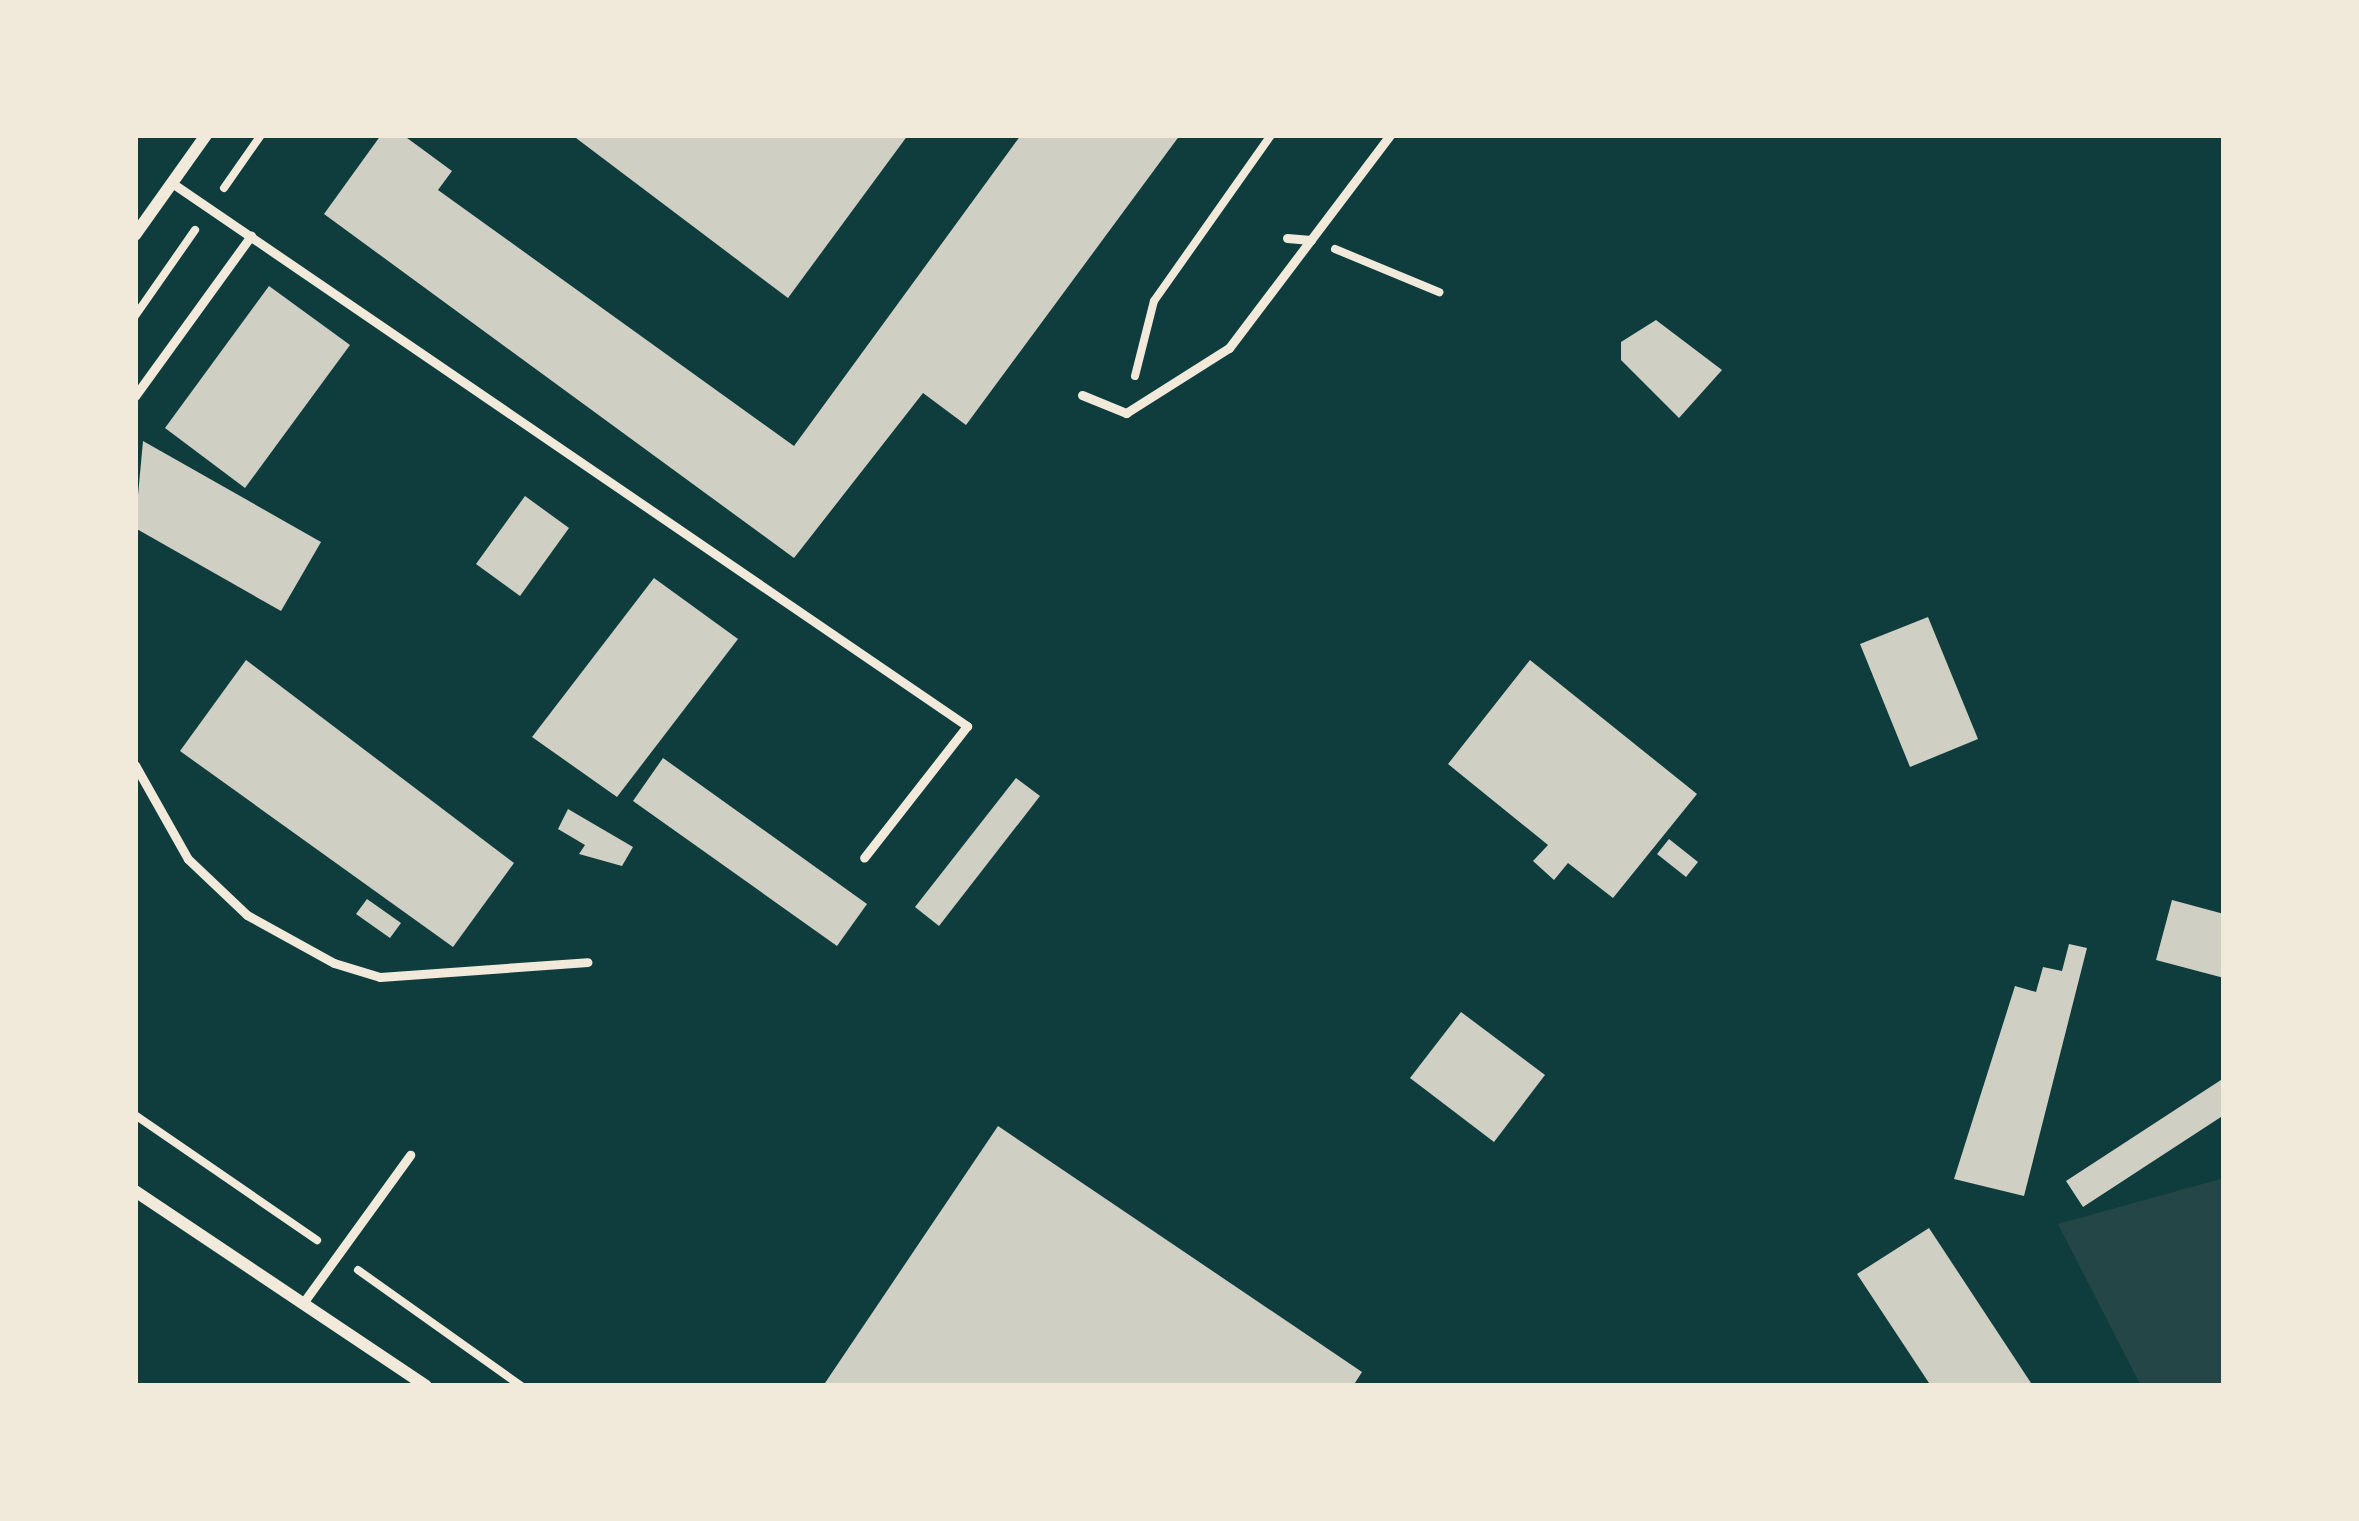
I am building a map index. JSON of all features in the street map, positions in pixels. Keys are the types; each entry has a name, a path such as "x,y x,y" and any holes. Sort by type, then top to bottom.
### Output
{"street":[{"path":"135,235 206,135"},
{"path":"135,1190 425,1386"}],"lane":[{"path":"1082,395 1126,412 1229,348 1390,135"},
{"path":"172,183 967,726 864,858"},
{"path":"135,397 251,236"},
{"path":"1288,238 1311,240"},
{"path":"135,764 188,859 247,916 334,963 380,977 587,962"},
{"path":"303,1303 410,1155"}],"path":[{"path":"1126,412 1154,301 1271,135"},
{"path":"1311,240 1439,292"}],"shaded area":[{"path":"2224,1178 2224,1386 2141,1386 2058,1224"}],"building":[{"path":"381,135 403,135 452,171 438,190 794,446 1021,135 1180,135 966,425 923,393 794,558 324,214"},
{"path":"572,135 908,135 788,298"},
{"path":"269,286 350,345 245,488 165,428"},
{"path":"1656,320 1722,370 1679,418 1621,360 1621,342"},
{"path":"143,441 321,542 281,611 135,528"},
{"path":"525,496 569,528 520,596 476,564"},
{"path":"654,578 738,639 617,797 532,737"},
{"path":"1928,617 1978,739 1910,767 1860,644"},
{"path":"246,660 514,863 453,947 180,751"},
{"path":"1530,660 1697,794 1613,898 1568,863 1554,880 1533,861 1548,845 1448,764"},
{"path":"663,758 867,904 837,946 633,801"},
{"path":"1016,778 1040,796 939,926 915,907"},
{"path":"568,809 633,847 622,866 579,854 585,845 558,829"},
{"path":"1669,839 1698,862 1686,877 1657,854"},
{"path":"367,899 401,923 390,938 356,914"},
{"path":"2172,900 2224,914 2224,978 2156,960"},
{"path":"2069,944 2087,948 2024,1196 1954,1179 2015,986 2036,992 2043,967 2062,971"},
{"path":"1461,1012 1545,1075 1494,1142 1410,1078"},
{"path":"2224,1078 2224,1115 2083,1207 2066,1181"},
{"path":"998,1126 1362,1372 1353,1386 823,1386"},
{"path":"1929,1228 2033,1386 1931,1386 1857,1274"}]}
